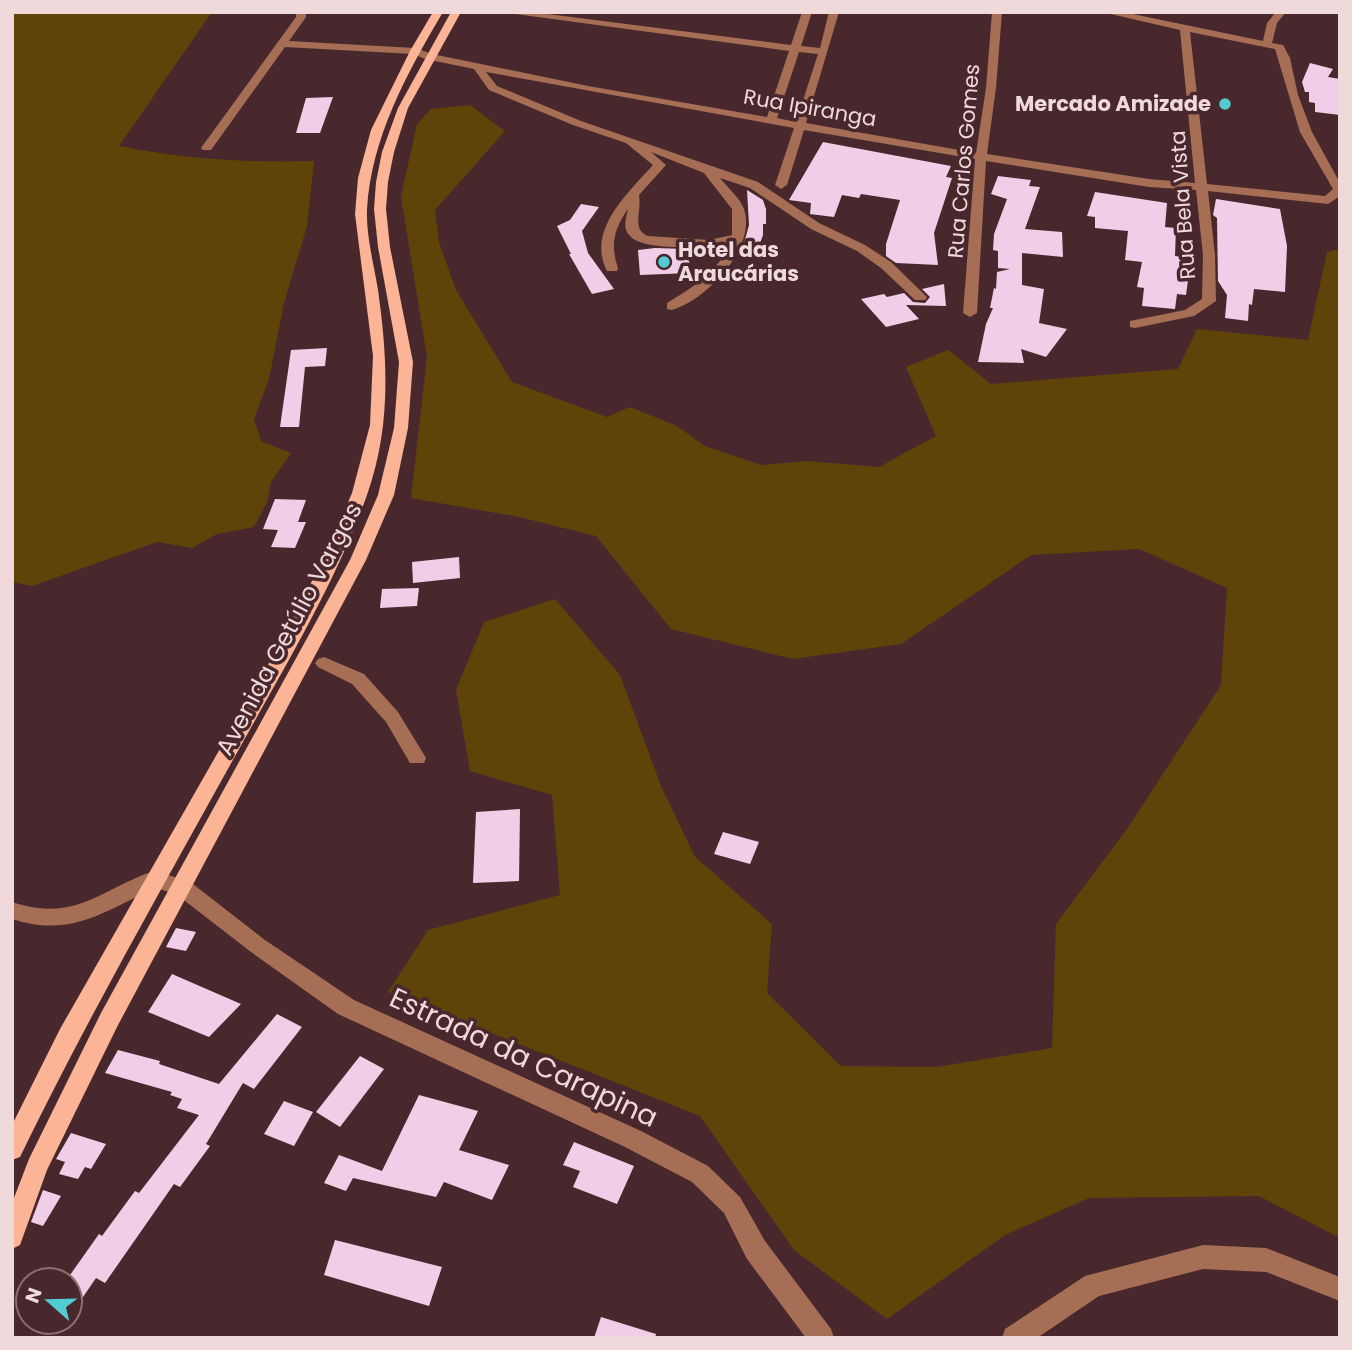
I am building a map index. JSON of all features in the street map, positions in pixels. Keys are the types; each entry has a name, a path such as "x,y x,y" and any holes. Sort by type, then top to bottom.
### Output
{"main road":[{"name":"Avenida Getúlio Vargas","path":"12,1237 37,1167 109,1020 182,887 314,661 386,495 401,428 406,362 380,209 388,152 438,12"},
{"name":"Avenida Getúlio Vargas","path":"12,1149 68,1037 282,656 334,554 360,493 377,425 380,356 361,214 364,178 377,130 422,54 456,12"}],"street":[{"path":"206,148 301,17 301,12"},
{"path":"506,12 824,52"},
{"path":"771,121 807,12"},
{"path":"780,185 824,52 834,12"},
{"name":"Rua Carlos Gomes","path":"970,313 981,157 991,88 997,12"},
{"path":"1107,12 1133,14 1185,28 1267,44 1272,23 1280,12"},
{"name":"Rua Bela Vista","path":"1135,324 1189,313 1209,301 1209,255 1185,28"},
{"name":"Rua Ipiranga","path":"282,44 422,54 588,89 981,157 1149,183 1247,190 1328,200 1339,190 1326,173 1306,129 1294,97 1284,54 1279,47 1267,44"},
{"path":"476,65 493,88 577,123 754,185 815,226 861,248 886,265 920,297"},
{"path":"630,141 660,165"},
{"path":"612,268 606,254 606,240 612,221 660,165 680,158"},
{"path":"672,306 712,279 730,256 738,237 738,209 708,171"},
{"path":"633,195 635,206 631,227 635,235 646,240 709,244 738,237"},
{"path":"709,244 730,256"},
{"path":"314,661 358,679 392,717 417,758"},
{"path":"12,911 36,918 71,917 155,879"},
{"name":"Estrada da Carapina","path":"155,879 182,887 258,946 346,1007 633,1139 700,1174 732,1205 756,1250 821,1338"},
{"path":"1014,1338 1094,1285 1203,1257 1266,1260 1340,1289"}],"shaded area":[{"path":"12,12 212,12 119,146 216,159 314,161 307,226 284,303 269,379 254,419 261,441 291,453 271,482 267,502 254,527 217,534 192,548 157,542 32,586 12,582"},
{"path":"470,105 505,131 435,210 439,242 456,290 512,382 607,417 630,407 677,426 705,446 761,465 807,461 879,467 936,436 906,367 948,350 991,384 1178,369 1197,329 1308,340 1327,252 1340,249 1340,1238 1259,1196 1089,1198 1005,1235 887,1319 794,1250 700,1116 388,992 428,930 560,895 552,795 470,771 456,690 484,622 555,599 620,675 661,786 695,857 772,924 767,993 841,1066 936,1067 1052,1048 1056,924 1127,829 1221,685 1227,588 1139,549 1031,555 901,644 793,659 671,629 596,536 519,517 411,498 427,357 401,197 417,124 431,109"}],"building":[{"path":"1310,63 1333,69 1328,77 1340,79 1340,115 1315,112 1315,103 1309,102 1309,92 1305,92 1302,82"},
{"path":"333,97 320,133 296,133 306,98"},
{"path":"823,142 951,166 946,177 952,178 934,233 938,265 896,263 886,256 886,244 900,200 861,194 859,198 842,195 834,217 810,214 811,203 789,200"},
{"path":"998,176 1031,180 1029,186 1040,187 1025,229 1062,232 1063,257 1022,253 1022,285 1044,289 1039,323 1067,329 1046,357 1021,349 1024,363 978,362 986,324 993,308 990,308 994,288 996,289 997,272 1010,269 998,268 998,251 993,250 994,234 1007,199 991,194"},
{"path":"747,190 763,200 766,209 766,224 763,224 763,235 758,249 743,247 749,225"},
{"path":"1095,192 1167,203 1165,227 1176,228 1175,256 1191,258 1186,295 1177,294 1175,309 1142,306 1144,288 1137,287 1142,262 1125,260 1128,231 1095,228 1095,217 1087,216"},
{"path":"1216,199 1280,209 1287,246 1285,292 1254,289 1252,305 1249,304 1248,321 1225,318 1227,295 1218,281 1217,218 1213,215"},
{"path":"581,204 599,207 582,231 588,253 614,289 592,294 569,254 557,226 570,220"},
{"name":"Hotel das Araucárias","path":"687,249 691,273 640,275 638,250"},
{"path":"944,284 946,306 906,305 919,319 886,327 861,299 904,293 913,302 925,303 930,297 922,289"},
{"path":"327,348 325,366 305,367 299,427 280,427 291,350"},
{"path":"275,499 306,500 298,522 306,522 295,548 271,547 278,530 263,529"},
{"path":"459,557 460,578 413,583 412,562"},
{"path":"419,588 417,606 380,608 382,589"},
{"path":"520,809 519,881 473,883 476,812"},
{"path":"723,832 759,842 750,864 714,854"},
{"path":"176,928 196,932 186,951 166,947"},
{"path":"172,974 241,1004 209,1037 148,1012"},
{"path":"277,1014 302,1027 254,1089 243,1083 206,1144 210,1146 180,1187 174,1184 105,1283 96,1278 84,1296 84,1266 76,1266 99,1234 102,1236 135,1191 139,1193 199,1115 177,1108 182,1099 170,1095 172,1092 105,1073 118,1050 160,1061 159,1064 219,1084"},
{"path":"360,1056 384,1069 340,1127 316,1112"},
{"path":"419,1095 478,1111 459,1150 509,1165 492,1200 444,1182 436,1197 353,1178 346,1191 324,1183 339,1155 382,1171"},
{"path":"284,1101 313,1112 294,1146 264,1134"},
{"path":"71,1133 106,1144 91,1169 85,1167 78,1179 59,1174 65,1162 56,1159"},
{"path":"574,1142 634,1166 617,1204 573,1187 580,1171 563,1165"},
{"path":"43,1190 61,1196 43,1226 31,1222"},
{"path":"335,1240 442,1267 429,1306 324,1275"},
{"path":"601,1317 656,1334 655,1338 594,1338"}],"place":[{"name":"Mercado Amizade","path":"1225,104"},
{"name":"Hotel das Araucárias","path":"664,262"}]}
